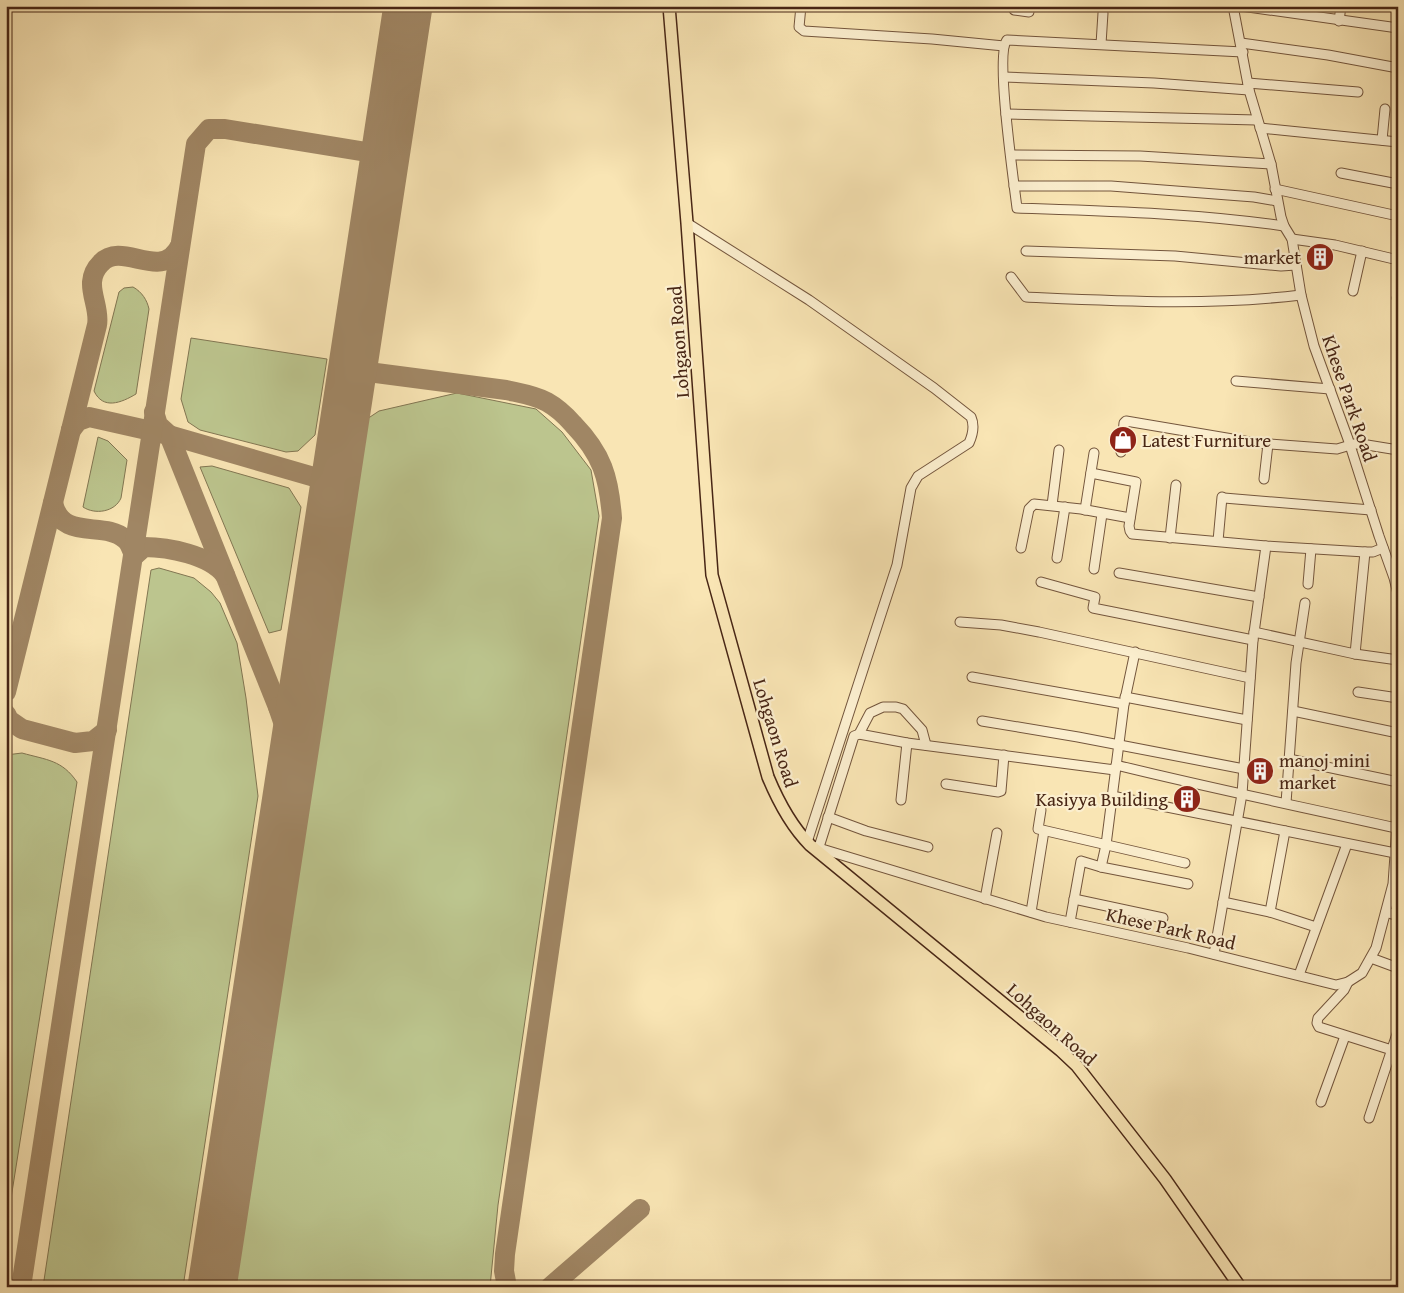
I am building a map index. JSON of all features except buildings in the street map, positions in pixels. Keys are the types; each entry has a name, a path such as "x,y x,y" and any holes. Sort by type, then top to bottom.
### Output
{"main road":[{"name":"Lohgaon Road","path":"669,6 687,222 712,575 768,776 775,794 788,817 812,845 1078,1066 1165,1179 1240,1287"}],"street":[{"path":"801,6 799,27 804,31 932,39 1004,46"},
{"path":"1012,6 1014,10 1029,12"},
{"path":"1233,6 1249,86 1270,164 1277,201 1284,226 1292,239 1335,245 1398,260"},
{"path":"1241,6 1398,28"},
{"path":"1339,21 1341,6"},
{"path":"1101,44 1103,13"},
{"path":"1284,226 1165,214 1016,208 1006,114 1004,46 1011,39 1101,44 1242,47 1328,55 1398,68"},
{"path":"1004,77 1358,92"},
{"path":"1382,140 1385,110"},
{"path":"1006,114 1258,124 1398,142"},
{"path":"1011,155 1140,156 1270,164"},
{"path":"1341,173 1398,184"},
{"path":"1014,186 1111,186 1254,197 1277,201"},
{"path":"1275,189 1398,216"},
{"path":"687,222 809,300 934,388 971,417 974,422 972,437 969,443 918,476 911,488 897,564 812,845"},
{"name":"Khese Park Road","path":"1292,239 1301,295 1314,346 1383,548 1396,579 1398,594"},
{"path":"1026,251 1176,256 1281,266 1296,265"},
{"path":"1353,291 1362,252"},
{"path":"1011,277 1026,297 1197,302 1271,299 1301,295"},
{"path":"1236,381 1330,389"},
{"path":"1121,452 1124,423 1126,420 1222,438 1268,444 1337,449 1361,444 1398,450"},
{"path":"1264,479 1268,444"},
{"path":"1052,505 1059,450"},
{"path":"1085,510 1094,453"},
{"path":"1091,473 1136,482 1129,526 1132,534 1311,549 1373,552 1383,548"},
{"path":"1170,538 1176,485"},
{"path":"1218,541 1223,497 1371,510"},
{"path":"1021,548 1030,506 1040,504 1052,505 1130,518"},
{"path":"1057,558 1065,507"},
{"path":"1094,569 1102,514"},
{"path":"1214,954 1242,794 1254,636 1266,546"},
{"path":"1308,584 1311,549"},
{"path":"1355,654 1365,552"},
{"path":"1119,573 1259,597"},
{"path":"1041,582 1095,597 1093,608 1398,660"},
{"path":"1286,803 1299,642 1305,603"},
{"path":"960,622 1001,625 1250,678"},
{"path":"1101,867 1106,846 1124,701 1135,652"},
{"path":"972,677 1247,720"},
{"path":"1358,692 1398,698"},
{"path":"812,845 828,817 854,736 859,734 870,713 879,708 896,707 903,710 922,730 926,745"},
{"path":"1293,711 1398,733"},
{"path":"982,721 1244,769"},
{"path":"859,734 907,743 1115,768 1397,824"},
{"path":"901,800 907,743"},
{"path":"946,784 1001,791 1004,755"},
{"path":"1289,759 1398,782"},
{"path":"1112,796 1395,853"},
{"path":"1041,810 1038,829 1185,863"},
{"path":"1394,1051 1323,1029 1317,1023 1318,1018 1344,990 1348,982 1362,973 1376,948 1396,867 1398,811"},
{"path":"828,817 866,831 928,848"},
{"path":"1031,912 1044,831"},
{"path":"1270,912 1285,831"},
{"path":"985,899 997,833"},
{"path":"1298,976 1347,844"},
{"name":"Khese Park Road","path":"812,845 985,899 1070,922 1214,954 1336,985 1348,982"},
{"path":"1070,922 1081,861 1101,867 1188,884"},
{"path":"1074,899 1162,918"},
{"path":"1223,902 1270,912 1316,927"},
{"path":"1386,912 1398,916"},
{"path":"1371,958 1398,968"},
{"path":"1369,1118 1394,1051 1398,1032"},
{"path":"1320,1102 1345,1036"}],"green space":[{"path":"133,287 144,296 149,309 136,394 118,402 107,403 102,401 94,391 119,292 124,288"},
{"path":"191,338 327,359 315,435 298,451 286,452 200,430 188,422 181,399"},
{"path":"457,393 536,409 562,432 591,470 599,516 498,1205 490,1287 234,1287 364,421 379,411"},
{"path":"98,437 108,441 127,460 121,498 118,503 104,511 93,511 83,507"},
{"path":"212,466 289,488 301,507 281,630 269,633 200,467"},
{"path":"159,568 194,578 211,592 220,603 237,643 258,796 183,1287 43,1287 151,570"},
{"path":"22,753 46,759 60,765 77,782 6,1230 6,755"}],"taxiway":[{"path":"21,1287 196,144 209,129 225,129 385,155"},
{"path":"6,692 97,325 98,317 92,278 101,263 110,257 131,257 152,262 163,261 172,256 180,246"},
{"path":"353,370 506,390 526,394 547,402 564,415 591,446 602,467 609,490 612,518 505,1254 504,1271 507,1287"},
{"path":"154,412 158,425 169,435 278,707 294,754"},
{"path":"71,430 78,421 89,417 169,435 335,483"},
{"path":"53,503 58,515 65,522 74,527 116,534 128,542 134,556 144,547 176,551 199,557 218,568 225,575"},
{"path":"278,707 286,706 303,692"},
{"path":"6,714 9,720 22,729 75,743 93,741 107,730"},
{"path":"550,1287 640,1209"}],"runway":[{"path":"212,1287 408,6"}],"place":[{"name":"market","path":"1320,257"},
{"name":"Latest Furniture","path":"1123,440"},
{"name":"manoj mini market","path":"1260,771"},
{"name":"Kasiyya Building","path":"1187,799"}]}
